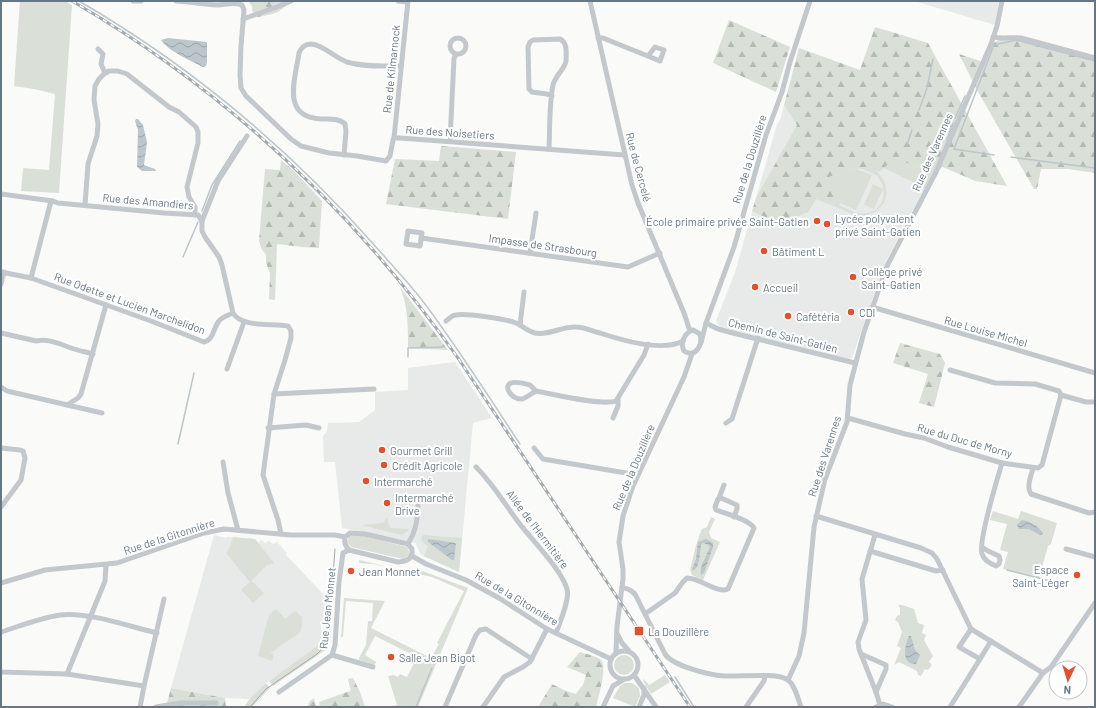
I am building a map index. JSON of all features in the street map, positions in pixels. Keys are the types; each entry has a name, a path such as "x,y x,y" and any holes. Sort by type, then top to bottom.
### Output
{"street":[{"path":"133,1 141,1"},
{"path":"176,1 220,5 227,3 239,4 242,5 244,10 243,19 277,8 291,1"},
{"path":"398,1 407,2"},
{"name":"Rue de Cercelé","path":"590,1 624,155 636,197 660,253 690,331"},
{"name":"Rue des Varennes","path":"788,680 799,656 804,633 816,516 827,474 848,418 850,385 872,307 886,266 936,172 994,37 998,26 1002,1"},
{"name":"Rue de Kilmarnock","path":"394,138 407,2"},
{"name":"Rue de la Douzillère","path":"701,343 706,323 734,247 766,135 782,92 809,2"},
{"name":"Rue des Noisetiers","path":"243,19 240,64 241,84 244,93 278,127 298,144 312,150 386,161 390,156 394,138 624,155"},
{"path":"994,37 1002,39 1013,37 1021,38 1095,58"},
{"path":"598,38 603,38 648,56"},
{"path":"549,149 552,96 555,78 566,64 565,44 563,41 558,39 533,40 530,42 528,47 529,89 532,92 552,96"},
{"path":"344,155 347,127 345,124 337,120 310,118 300,112 294,103 294,89 301,48 307,45 316,45 341,59 352,63 401,66"},
{"path":"98,49 103,54 101,64 105,73"},
{"path":"450,142 454,58 456,55"},
{"path":"85,205 88,164 97,136 98,124 94,90 96,83 105,73 115,70 127,74 168,107 179,112 196,127 198,132 198,143 187,187 189,197 195,207 195,215"},
{"path":"202,221 218,181 247,136"},
{"name":"Rue des Amandiers","path":"1,194 51,200 58,203 199,216 202,221 204,235 219,257 222,265 233,313"},
{"path":"30,278 51,200"},
{"path":"530,253 536,213"},
{"name":"Impasse de Strasbourg","path":"421,238 628,267 660,253"},
{"path":"1,284 2,272"},
{"name":"Rue Odette et Lucien Marchelidon","path":"2,272 30,278 156,323 204,342 211,338 219,321 233,313"},
{"path":"520,325 524,292"},
{"path":"67,404 78,398 81,394 106,305"},
{"name":"Rue Louise Michel","path":"872,307 1095,373"},
{"path":"233,313 237,319 244,322 283,326 290,328 292,331 289,346 274,394 268,428 263,475 278,520 281,534"},
{"path":"446,321 453,316 462,315 500,320 514,322 528,331 542,334 570,327 578,327 622,340 648,344 670,345 683,350 692,354 697,351 701,343 699,332 693,330 687,334 683,341 683,350 687,367"},
{"path":"228,369 244,322"},
{"name":"Rue de la Douzillère","path":"699,332 706,323"},
{"name":"Chemin de Saint-Gatien","path":"706,323 718,329 855,363"},
{"path":"1,333 36,341 42,340 67,345 73,349 92,354"},
{"path":"726,423 732,419 758,338"},
{"path":"670,345 683,341"},
{"path":"536,391 530,384 513,382 509,384 508,387 510,394 519,399 536,391 595,401 614,402 618,399 644,355 648,344"},
{"name":"Rue de la Douzillère","path":"616,652 623,569 620,548 620,533 625,507 684,377 692,354"},
{"path":"950,370 996,383 1034,384 1059,391 1061,395 1086,402 1095,402"},
{"path":"1,387 7,391 102,413"},
{"path":"274,394 374,389"},
{"path":"1061,395 1042,465 1038,468 1033,468 1029,491 1031,494 1089,513 1095,512"},
{"path":"613,418 618,406 618,399"},
{"name":"Rue du Duc de Morny","path":"848,418 924,438 948,447 1002,463 1033,468"},
{"path":"268,428 306,425 319,428"},
{"path":"1,448 23,451 25,458 21,480 1,507"},
{"path":"534,448 543,459 638,476"},
{"path":"222,462 228,493 238,530"},
{"path":"982,547 983,535 1002,463"},
{"name":"Allée de l'Hermitière","path":"476,467 489,480 519,523 558,571 567,588 567,601 556,633"},
{"path":"645,614 675,593 687,578 694,579 720,590 724,591 728,589 754,528 749,523 715,509 724,485"},
{"path":"719,498 737,505 734,517"},
{"path":"345,537 345,545 349,550 398,562 410,559 412,556 412,549 408,544 416,529 418,506"},
{"path":"816,516 929,551 935,556 943,570 971,629 1043,673"},
{"name":"Rue de la Gitonnière","path":"1,583 46,570 117,563 204,533 224,529 281,534 334,535 345,537 350,533 357,533 408,544"},
{"path":"875,535 862,579 866,615 858,642 859,649 876,692 878,706 886,704 892,707"},
{"path":"1066,549 1095,557"},
{"name":"Rue Jean Monnet","path":"279,692 332,655 335,645 340,568 343,553 349,550"},
{"path":"870,551 936,571 943,570"},
{"name":"Rue de la Gitonnière","path":"412,556 426,564 466,580 499,598 547,629 610,659"},
{"path":"67,674 105,581 106,565"},
{"path":"622,586 635,594 665,654 675,663 719,676 765,676 784,678 788,680 793,688 801,707"},
{"path":"140,707 164,599"},
{"path":"1019,707 1043,673 1051,667 1095,603"},
{"path":"1,632 62,615 90,617 157,633"},
{"name":"Rue de la Douzillère","path":"617,626 620,640 630,652"},
{"path":"445,707 476,635 480,630 486,629 532,659"},
{"path":"483,707 504,677 523,667 532,659 547,629"},
{"path":"971,629 959,647 980,659"},
{"path":"950,707 991,642"},
{"path":"613,686 631,678 638,668 637,659 630,652 616,652 610,659 609,667 617,678 624,680"},
{"path":"861,654 886,665 886,669 876,692"},
{"path":"332,655 372,667"},
{"path":"1,672 67,674 144,686"},
{"path":"603,707 613,686 612,673"},
{"path":"634,675 644,687 656,707"},
{"path":"746,707 764,681 765,676"},
{"path":"639,707 644,695 644,687"},
{"path":"156,707 181,703 216,703"}],"shaded area":[{"path":"914,1 999,1 995,25"},
{"name":"Lycée polyvalent privé Saint-Gatien","path":"784,105 932,174 885,263 852,358 848,359 720,327 716,321 735,272 777,124 780,120"},
{"path":"455,362 492,418 473,423 459,572 421,555 415,543 342,528 335,462 324,462 323,436 327,431 328,423 359,422 375,410 375,392 408,390 408,368"},
{"path":"214,535 226,538 255,539 258,543 261,540 265,543 269,541 273,544 277,542 287,553 286,555 326,597 324,625 321,625 321,630 324,630 318,645 312,651 266,683 249,699 225,698 171,688"}],"green space":[{"path":"20,1 65,1 72,5 59,193 21,191 23,168 49,170 55,94 14,86"},
{"path":"248,1 290,1 283,9 279,11 258,17 252,11 252,6"},
{"path":"729,20 790,47 776,92 713,63"},
{"path":"875,27 928,43 1007,186 975,181 943,167 932,174 896,158 879,172 873,169 865,168 850,170 820,180 826,188 838,194 838,208 816,199 808,212 779,224 752,211 756,198 797,125 784,105 799,48 860,70"},
{"path":"1013,37 1095,58 1095,173 1068,169 1041,169 1037,189 1034,189 977,90 959,54 983,62 991,44 1002,39"},
{"path":"809,142 817,144 872,168 880,175 885,183 887,191 882,206 875,212 867,215 856,216 791,186 783,171 783,161 790,146","holes":["808,145 876,175 883,186 884,192 881,203 878,208 873,211 859,213 839,205 840,203 856,210 872,175 856,169 842,172 820,180 826,188 838,194 838,205 811,194 794,183 788,176 785,168 786,159 790,153 798,147"]},
{"path":"441,146 516,152 508,219 386,204 395,159 439,161"},
{"path":"896,158 932,174 925,188 884,168"},
{"path":"281,160 294,171 322,201 319,248 277,244 275,300 269,299 270,273 266,263 266,255 261,248 259,241 265,169 280,170"},
{"path":"873,184 883,189 874,209 864,205"},
{"path":"400,287 448,350 408,348 408,324 403,294"},
{"path":"900,343 940,354 945,363 934,407 919,403 928,374 893,363"},
{"path":"993,511 1018,519 1021,511 1057,523 1051,544 1048,546 1039,578 1003,569 1008,552 1000,550 1007,524 990,520"},
{"path":"711,517 715,519 709,532 711,538 720,542 703,580 692,575 690,570 700,534 702,529 707,527"},
{"path":"387,518 390,528 409,529 401,535 362,525 383,523"},
{"path":"356,534 407,547 409,555 403,559 351,547 347,542 349,536"},
{"path":"423,535 462,538 459,572 424,556 428,546 423,543 421,539"},
{"path":"233,537 255,539 274,563 267,565 251,581 264,593 253,603 241,590 250,582 226,553 230,547"},
{"path":"359,560 410,572 417,569 468,588 418,707 394,706 397,705 388,676 393,675 398,677 400,674 407,677 417,657 375,636 365,655 376,662 375,665 359,660 366,645 368,621 372,621 373,603 346,601 343,637 341,637 344,598 385,601 371,628 431,658 439,644 437,643 464,591 432,577 373,564 359,563"},
{"path":"326,597 332,598 330,625 324,625"},
{"path":"898,605 914,609 918,623 924,625 922,633 926,635 924,640 933,656 929,662 932,665 928,670 925,669 921,676 918,675 917,671 899,662 894,665 901,648 897,646 902,632 898,622 895,620 897,616 900,615 900,608"},
{"path":"276,609 285,619 295,611 302,617 302,624 301,631 298,634 270,653 274,654 272,661 258,656 269,615"},
{"path":"324,630 331,631 330,639 324,651 273,686 269,681 316,647 321,640"},
{"path":"580,652 596,657 603,663 603,675 596,707 538,707 552,684 576,694 583,685 586,675 567,667"},
{"path":"620,655 628,655 634,661 634,669 628,675 620,675 614,669 614,661"},
{"path":"665,675 670,682 651,694 643,681 644,679 649,685"},
{"path":"353,678 365,707 307,707 310,701 314,698 316,706 320,705 319,702 350,691 351,692 348,679"},
{"path":"266,683 270,688 252,707 244,707 251,697"},
{"path":"625,683 632,683 639,688 640,696 635,707 613,698 620,686"},
{"path":"171,688 225,698 226,707 150,707 167,703"}],"water":[{"path":"168,38 207,42 206,66 203,67 169,48 161,40"},
{"path":"138,119 143,125 147,142 144,165 155,169 156,171 142,171 137,167 138,130 135,121"},
{"path":"1022,520 1040,529 1043,534 1040,535 1029,529 1019,529 1017,525"},
{"path":"428,539 456,543 454,560 428,542"},
{"path":"706,539 713,543 713,547 704,573 701,575 702,564 710,547 707,544 702,543 697,567 693,571 692,569 696,559 698,542"},
{"path":"909,636 911,636 915,650 920,655 916,664 911,663 906,658 905,649"}],"waterway":[{"path":"79,1 161,53 238,112 274,144 343,211 400,274 435,317 520,444"},
{"path":"994,155 954,149 994,45 1016,40 1095,61"},
{"path":"919,110 927,88 933,59"},
{"path":"955,118 965,96"},
{"path":"947,140 953,123"},
{"path":"907,145 912,130"},
{"path":"202,211 212,185 240,141"},
{"path":"1011,157 1095,168"},
{"path":"183,257 198,222"},
{"path":"408,357 408,348 444,347"},
{"path":"178,444 194,373"},
{"path":"1007,570 1058,583"},
{"path":"416,707 432,668"},
{"path":"675,677 694,707"}],"tram line":[{"path":"250,707 266,689 317,654 325,646 329,632 335,549"}],"railway":[{"path":"72,1 129,36 184,74 235,115 284,158 331,204 376,253 418,304 458,358 690,707"}],"place":[{"name":"École primaire privée Saint-Gatien","path":"817,221"},
{"name":"Lycée polyvalent privé Saint-Gatien","path":"827,224"},
{"name":"Bâtiment L","path":"764,251"},
{"name":"Collège privé Saint-Gatien","path":"853,277"},
{"name":"Accueil","path":"755,287"},
{"name":"CDI","path":"851,312"},
{"name":"Cafétéria","path":"788,316"},
{"name":"Gourmet Grill","path":"382,450"},
{"name":"Crédit Agricole","path":"384,465"},
{"name":"Intermarché","path":"366,481"},
{"name":"Intermarché Drive","path":"387,503"},
{"name":"Jean Monnet","path":"351,571"},
{"name":"Espace Saint-Léger","path":"1077,575"},
{"name":"La Douzillère","path":"639,631"},
{"name":"Salle Jean Bigot","path":"391,657"}]}
